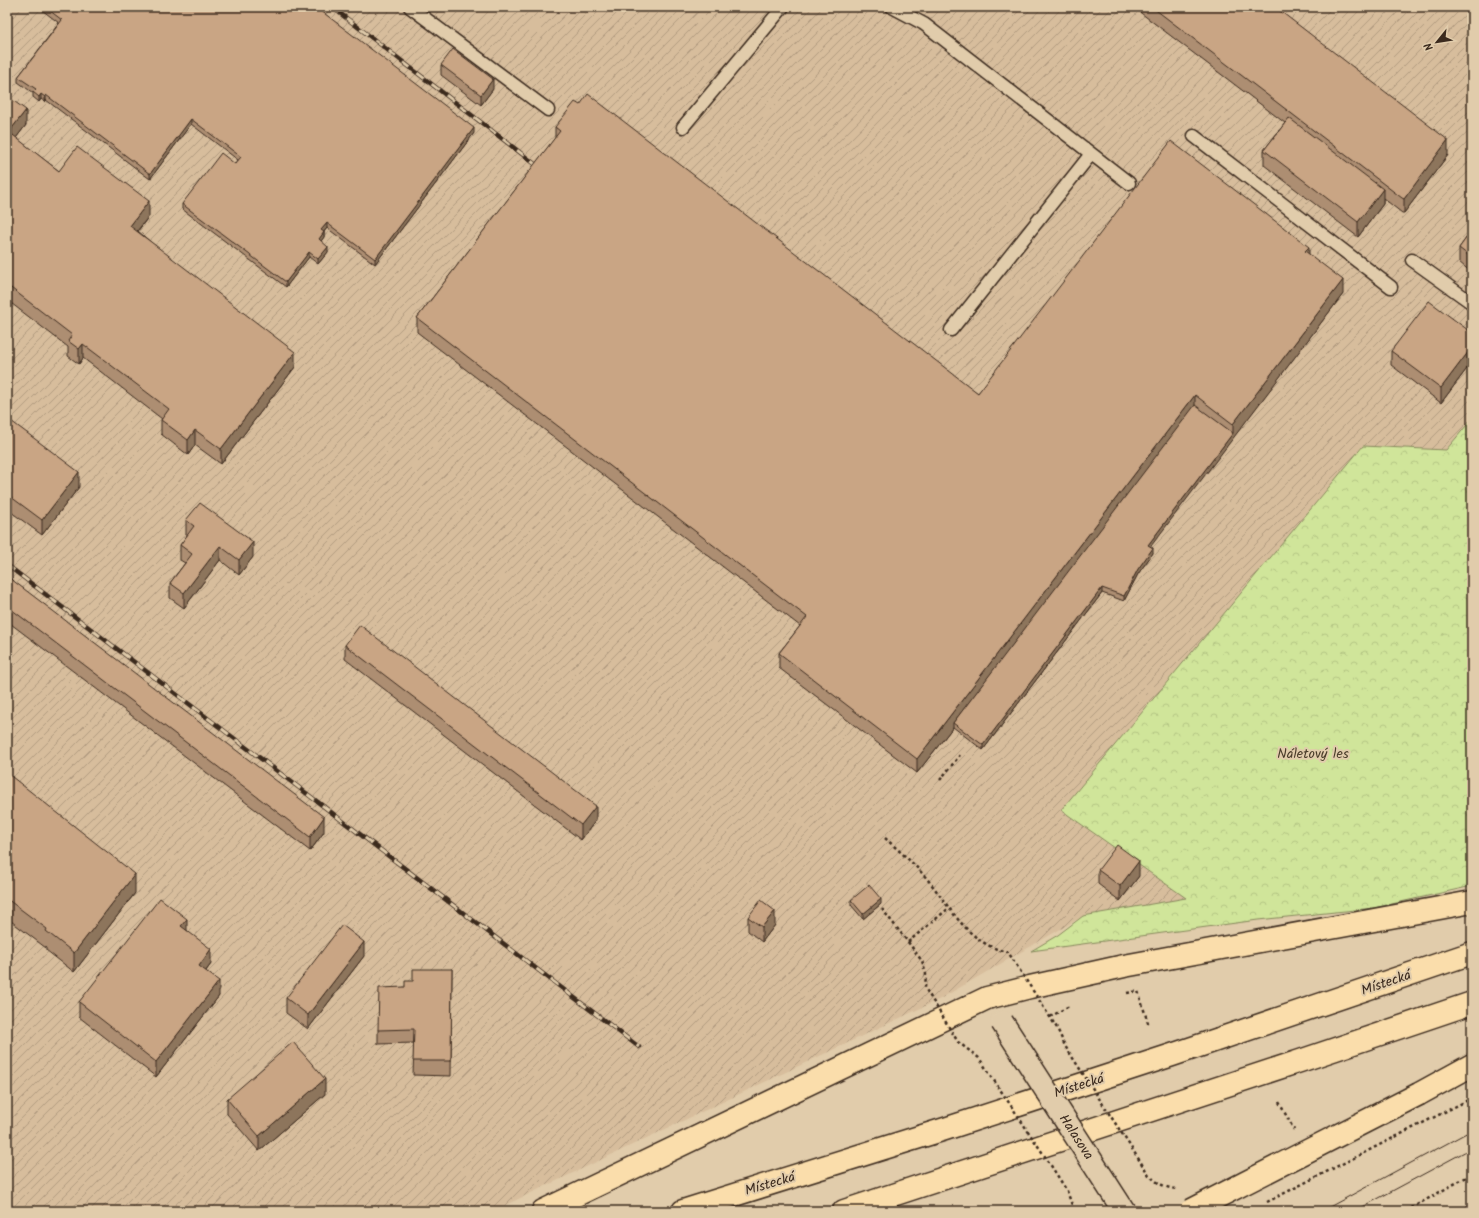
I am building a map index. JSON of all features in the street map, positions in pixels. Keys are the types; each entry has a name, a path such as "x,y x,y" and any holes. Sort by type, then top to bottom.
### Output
{"highway":[{"path":"543,1211 987,998 1030,987 1140,964 1472,902"},
{"name":"Místecká","path":"683,1211 945,1130 1472,953"},
{"path":"844,1211 1472,1003"},
{"path":"1190,1211 1419,1094 1472,1065"}],"street":[{"name":"Halasova","path":"1002,1022 1124,1211"}],"lane":[{"path":"410,7 548,110"},
{"path":"683,127 783,7"},
{"path":"892,7 924,24 1129,183"},
{"path":"1194,136 1391,287"},
{"path":"951,330 1091,154"},
{"path":"1412,260 1472,303"}],"path":[{"path":"940,780 960,755"},
{"path":"885,838 922,873 949,908 973,935 984,944 997,950 1008,952 1057,1028 1064,1046 1149,1175 1157,1183 1170,1188 1181,1189"},
{"path":"908,942 949,908"},
{"path":"882,909 922,961 926,974 925,988 958,1042 979,1058 1067,1191 1072,1205 1070,1211"},
{"path":"1122,994 1138,991 1149,1026"},
{"path":"1050,1017 1071,1005"},
{"path":"1263,1204 1472,1098"},
{"path":"1406,1211 1472,1174"}],"shaded area":[{"path":"7,7 1472,7 1472,419 1446,450 1363,446 1061,810 1187,898 1083,916 940,999 493,1211 7,1211"}],"green space":[{"name":"Náletový les","path":"1472,419 1472,886 1374,908 1258,920 1031,951 1058,935 1083,916 1186,898 1061,810 1363,446 1446,450"}],"building":[{"path":"45,7 316,7 474,128 375,259 327,223 321,230 324,232 319,239 328,247 318,259 309,252 286,282 182,204 221,153 235,164 241,157 191,119 150,174 46,95 45,97 41,94 39,97 33,92 36,89 18,77 62,20"},
{"path":"1152,7 1275,7 1448,140 1404,199"},
{"path":"453,49 493,79 481,95 441,65"},
{"path":"588,94 978,393 1171,141 1309,247 1305,251 1343,280 1233,424 1195,395 917,759 779,653 807,617 417,318 560,131 555,127 575,102 580,105"},
{"path":"7,96 26,110 9,132 59,171 77,147 149,201 130,226 295,352 221,449 195,430 188,440 161,420 169,409 83,344 79,349 68,341 72,335 7,285"},
{"path":"1289,118 1383,189 1358,222 1264,150"},
{"path":"1472,230 1472,258 1459,248"},
{"path":"1429,301 1472,333 1472,347 1441,388 1391,351"},
{"path":"1195,405 1233,433 1148,545 1153,548 1138,569 1124,596 1102,588 983,745 953,723"},
{"path":"7,418 79,472 42,520 7,494"},
{"path":"200,503 253,542 239,560 220,546 184,593 170,583 192,554 180,545 194,526 186,520"},
{"path":"7,576 324,817 310,837 7,606"},
{"path":"360,625 596,806 581,825 345,645"},
{"path":"7,773 135,874 74,953 46,931 47,929 7,899"},
{"path":"1117,845 1139,861 1120,886 1098,870"},
{"path":"869,885 881,899 863,914 851,900"},
{"path":"160,898 187,919 181,926 211,949 199,966 219,981 156,1062 79,1002"},
{"path":"761,900 775,911 762,927 748,917"},
{"path":"342,925 364,942 308,1015 286,998"},
{"path":"413,969 452,969 451,1061 413,1061 414,1029 378,1030 379,988 405,987 405,981 413,981"},
{"path":"293,1042 325,1079 259,1136 227,1099"}],"tram line":[{"path":"1322,1211 1472,1130"},
{"path":"1355,1211 1472,1148"}],"railway":[{"path":"332,7 544,171"},
{"path":"7,565 639,1047"}]}
